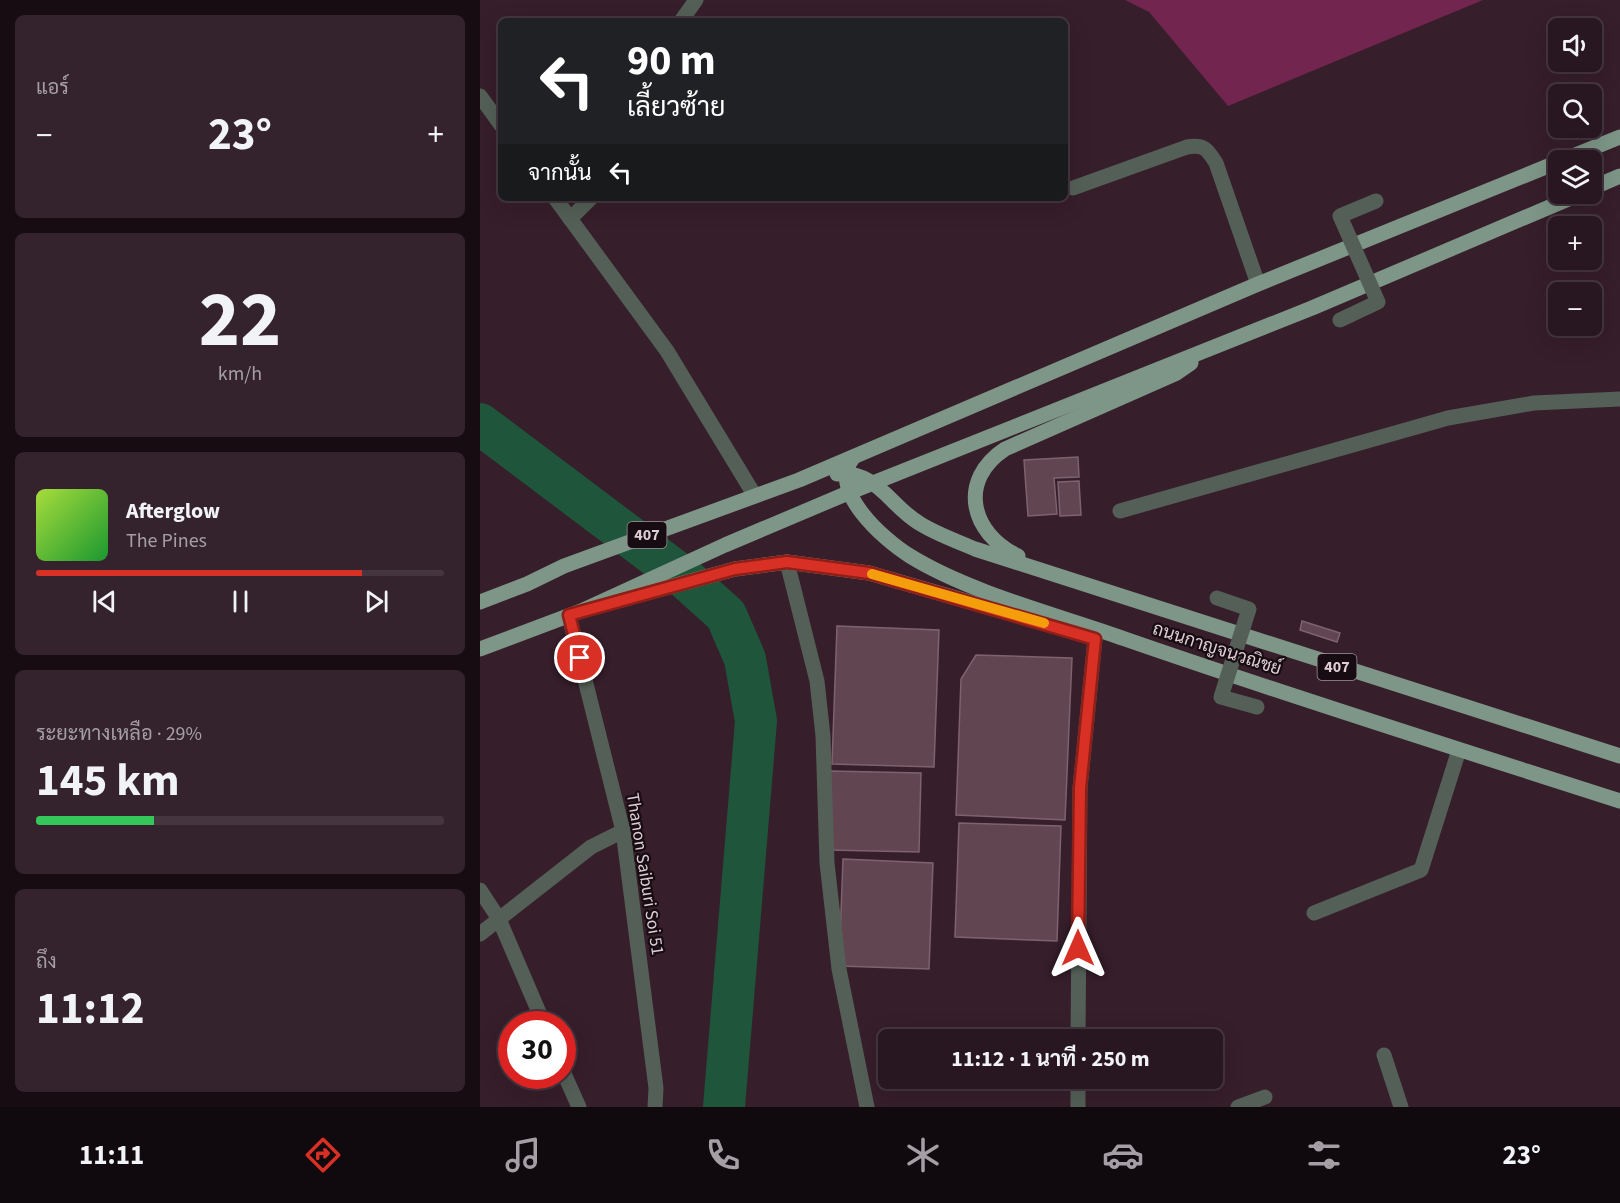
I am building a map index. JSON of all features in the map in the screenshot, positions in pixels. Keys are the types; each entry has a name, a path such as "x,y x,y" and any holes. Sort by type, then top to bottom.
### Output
{"main road":[{"path":"1588,150 1620,137"},
{"path":"848,493 845,473 847,465 853,458 1258,284 1548,166"},
{"path":"1602,184 1620,176"},
{"path":"874,483 1221,344 1556,204"},
{"path":"1055,573 1009,551 994,541 985,531 975,489 988,461 1005,449 1175,374 1221,344"},
{"name":"407","path":"480,602 528,584 564,566 853,458"},
{"name":"ถนนกาญจนวณิชย์","path":"799,480 845,473 866,477 918,523 975,549 1055,573 1498,720 1620,756"},
{"name":"407","path":"575,613 726,544 874,483"},
{"name":"ถนนกาญจนวณิชย์","path":"848,493 881,534 909,556 956,580 1191,662 1620,801"},
{"path":"480,650 575,613 735,569 787,562 869,573 1095,639 1191,662"}],"street":[{"path":"683,18 696,0"},
{"path":"481,101 498,121"},
{"path":"1073,188 1187,147 1199,145 1207,148 1216,163 1258,284"},
{"path":"557,201 667,351 756,496"},
{"path":"570,219 588,201"},
{"path":"1340,320 1378,302 1340,216 1376,201"},
{"path":"1120,512 1448,418 1534,403 1620,399"},
{"path":"787,562 817,681 823,736 827,863 839,969 867,1107"},
{"path":"1217,598 1249,609 1221,697 1257,707"},
{"name":"Thanon Saiburi Soi 51","path":"575,613 622,831 656,1088 655,1107"},
{"path":"1078,1029 1080,788 1095,639"},
{"path":"1314,913 1420,870 1459,750"},
{"path":"480,934 591,848 622,831"},
{"path":"480,890 499,919 538,1011"},
{"path":"1384,1055 1401,1107"},
{"path":"571,1089 579,1107"},
{"path":"1078,1089 1078,1107"},
{"path":"1238,1107 1266,1097"}],"shaded area":[{"path":"1125,0 1483,0 1228,106 1149,12"}],"building":[{"path":"1078,457 1079,477 1054,478 1057,514 1028,516 1024,460"},
{"path":"1079,481 1081,515 1060,516 1058,482"},
{"path":"1302,621 1340,633 1337,642 1300,630"},
{"path":"837,626 939,630 934,767 832,764"},
{"path":"976,655 1072,658 1065,820 956,815 961,679"},
{"path":"830,771 921,773 919,852 828,850"},
{"path":"959,823 1061,826 1057,941 955,937"},
{"path":"843,859 933,863 929,969 839,966"}],"waterway":[{"path":"480,424 686,579 726,615 745,659 756,721 724,1107"}],"slow traffic":[{"path":"872,574 1044,623"}],"route":[{"path":"580,658 569,615 735,569 787,562 869,573 1095,639 1080,788 1078,948"}]}
